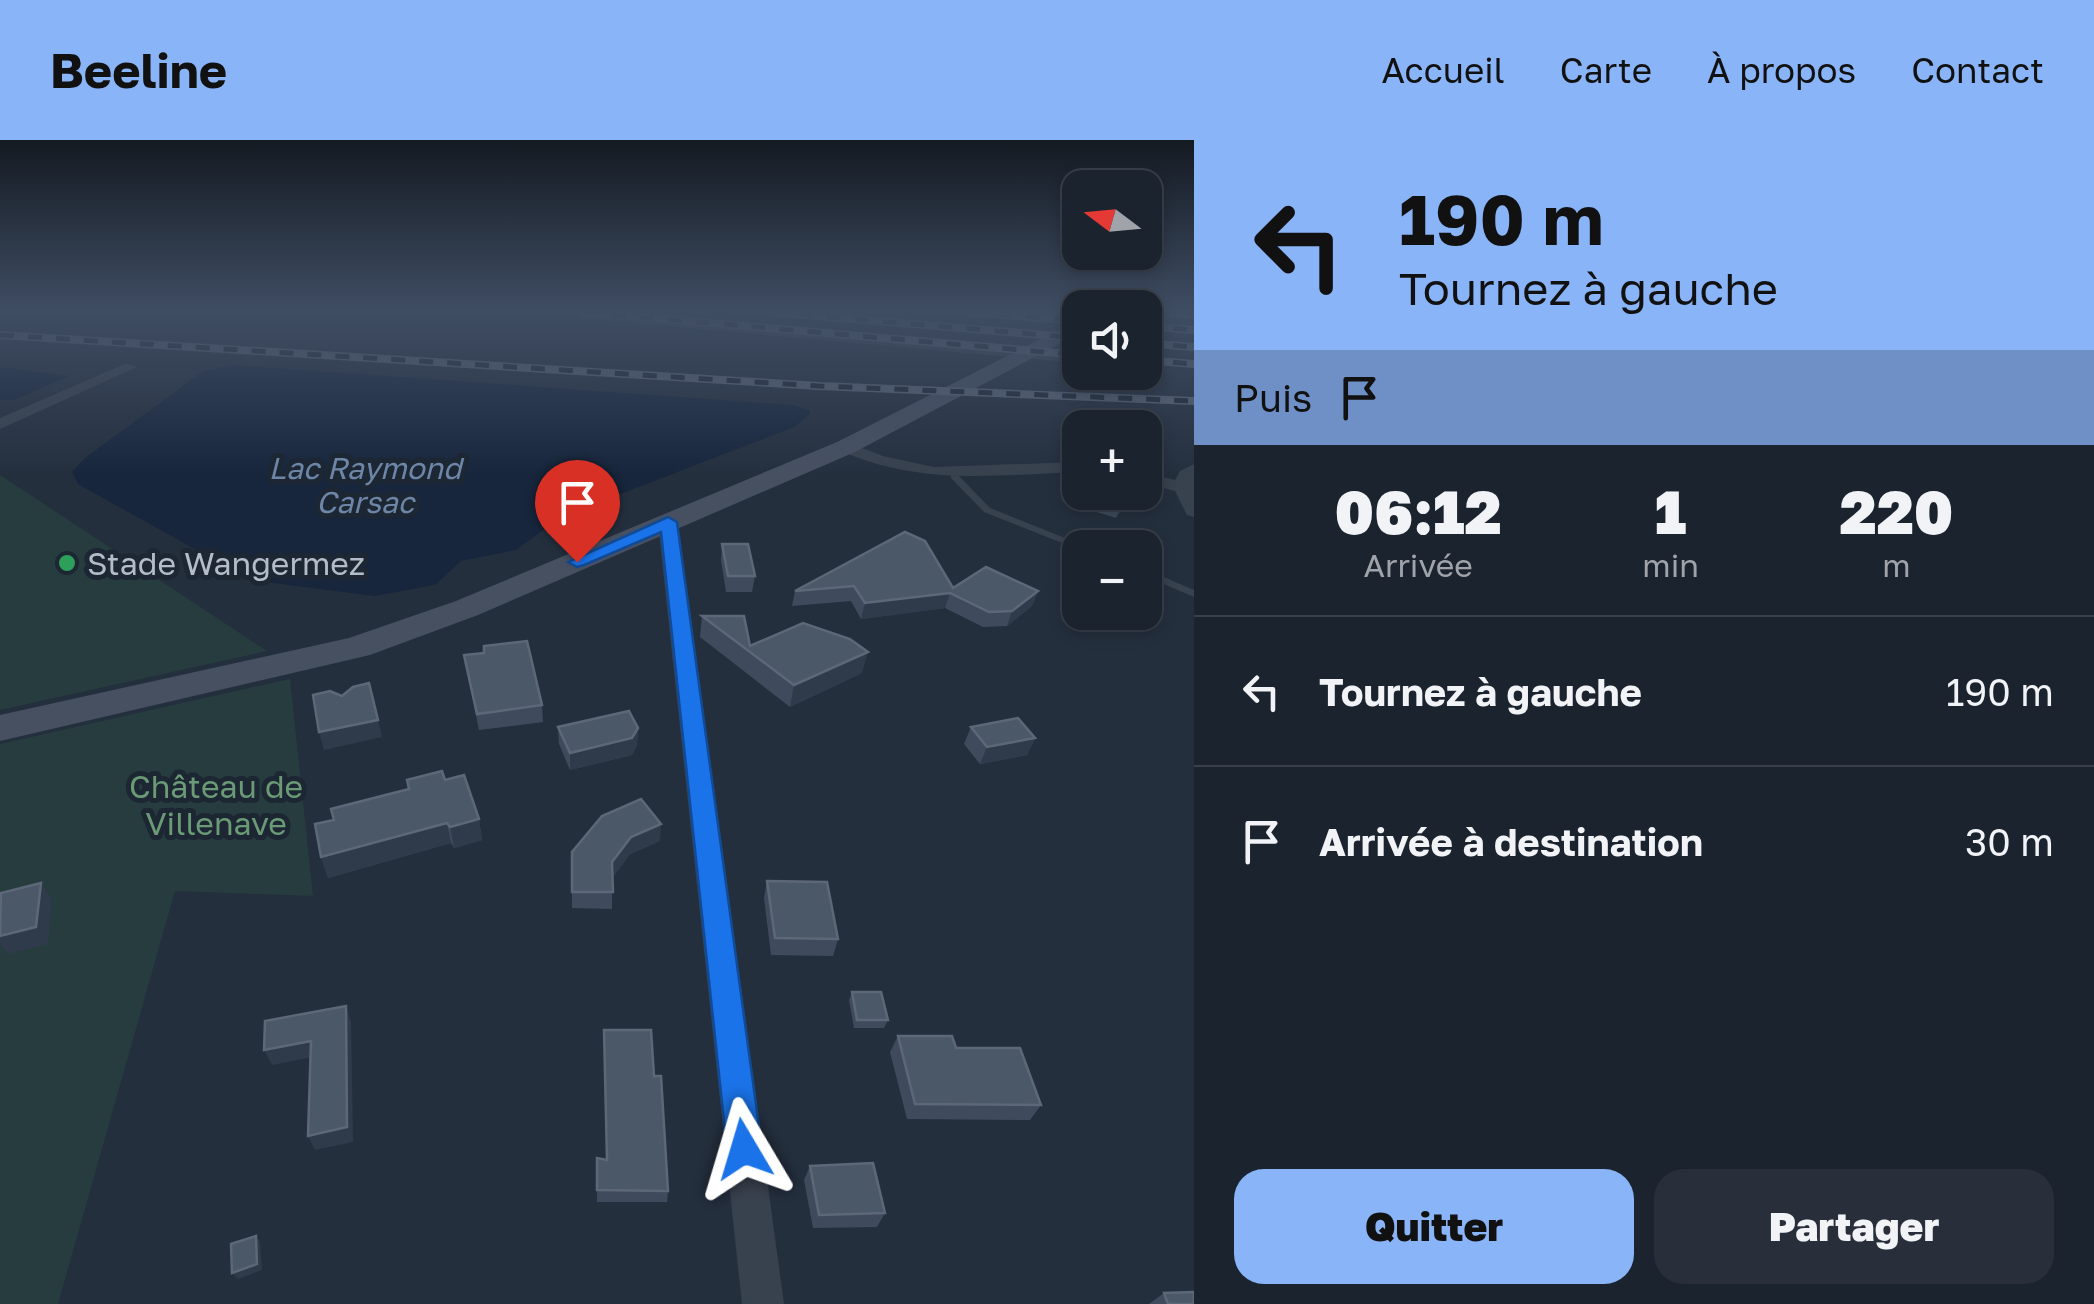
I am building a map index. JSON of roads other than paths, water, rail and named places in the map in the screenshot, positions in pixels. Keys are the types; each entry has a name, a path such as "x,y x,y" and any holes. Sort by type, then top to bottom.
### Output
{"street":[{"path":"0,728 358,647 467,608 846,447 1001,366"},
{"path":"0,424 130,367"},
{"path":"846,447 912,472 954,476 1062,468"},
{"path":"1194,469 1186,475 1182,487 1194,511"},
{"path":"1162,482 1182,487"},
{"path":"668,522 763,1304"}],"lane":[{"path":"954,476 987,510 1062,539"},
{"path":"1162,580 1194,594"}],"water":[{"name":"Lac Raymond Carsac","path":"251,366 793,405 809,410 810,414 794,427 561,517 516,550 461,561 435,585 374,596 250,580 78,484 72,472 85,458 203,371"},
{"path":"0,367 69,376 14,400 0,400"}],"railway":[{"path":"503,366 819,386 1194,401"}],"place":[{"name":"Stade Wangermez","path":"67,563"}],"park label":[{"name":"Château de Villenave","path":"216,804"}]}
